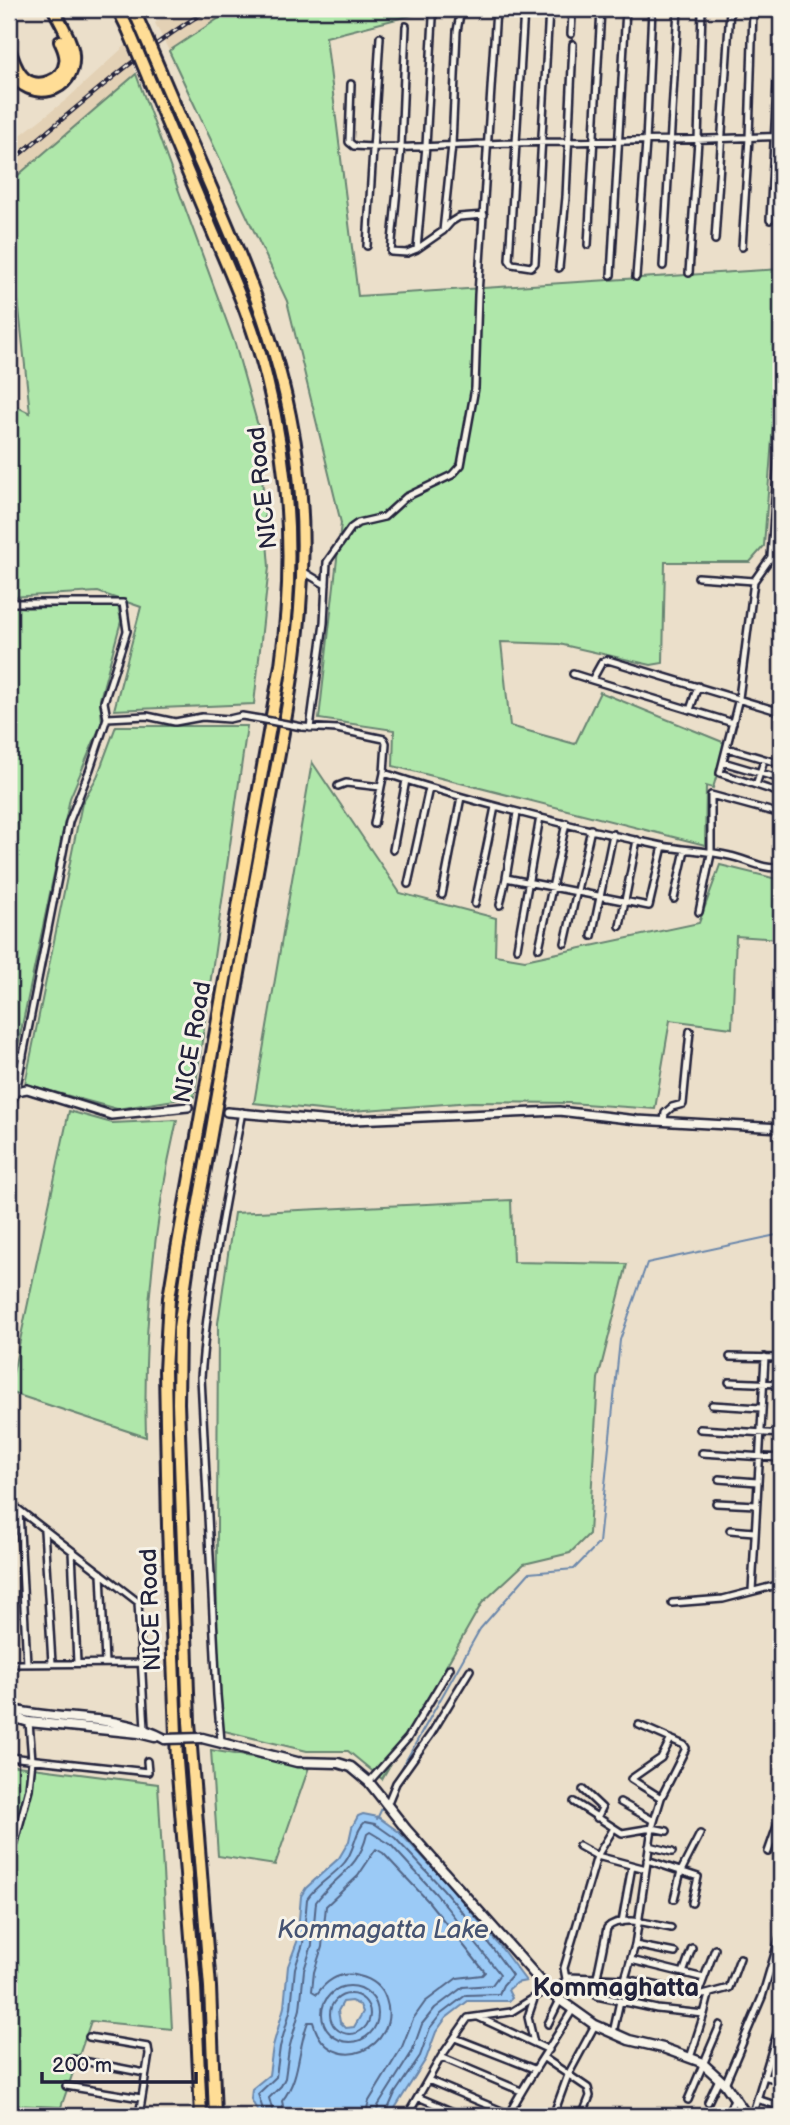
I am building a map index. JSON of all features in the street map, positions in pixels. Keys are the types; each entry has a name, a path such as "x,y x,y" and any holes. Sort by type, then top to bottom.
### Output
{"highway":[{"path":"9,49 19,72 29,82 48,82 60,74 65,67 65,53 47,9"},
{"path":"9,70 21,86 39,92 52,89 65,79 72,66 73,52 54,9"},
{"name":"NICE Road","path":"118,9 238,290 260,355 281,446 290,541 288,605 281,665 178,1242 166,1332 165,1437 175,1719 197,2014 201,2116"},
{"name":"NICE Road","path":"135,12 251,286 281,376 300,478 304,572 295,667 189,1257 179,1328 178,1403 189,1722 210,1987 215,2116"}],"main road":[{"path":"9,1709 30,1714 139,1726 165,1740"},
{"path":"9,1716 29,1722 138,1733 165,1740 202,1738 297,1762 338,1763 351,1767 369,1782 554,1994 596,2025 629,2040 690,2058 704,2065 722,2082 749,2116"}],"street":[{"path":"443,231 452,145 457,31 461,9"},
{"path":"310,728 324,623 327,562 351,528 358,523 384,517 406,496 452,475 461,465 475,388 478,295 496,9"},
{"path":"524,9 509,260 512,264 531,267 535,263 549,9"},
{"path":"571,34 572,15 576,9"},
{"path":"588,245 600,9"},
{"path":"611,275 626,9"},
{"path":"636,276 652,9"},
{"path":"663,266 678,9"},
{"path":"689,273 698,140 702,9"},
{"path":"715,240 730,9"},
{"path":"742,247 750,138 753,9"},
{"path":"769,220 778,136 781,9"},
{"path":"417,249 433,18"},
{"path":"406,26 401,148 391,252 407,253 417,249 459,217 484,215"},
{"path":"367,246 380,37"},
{"path":"559,268 569,143 573,44"},
{"path":"351,84 349,142 354,146 401,148 517,143 672,142 778,136"},
{"path":"780,793 720,772 738,698 754,581 771,556 781,414"},
{"path":"772,549 781,549"},
{"path":"771,556 781,556"},
{"path":"304,572 326,585"},
{"path":"698,577 754,581"},
{"path":"9,603 123,603 127,631 104,702 107,718 69,822 16,1091 9,1105"},
{"path":"592,680 604,660 781,712"},
{"path":"573,674 733,723"},
{"path":"690,710 698,686"},
{"path":"107,718 147,716 175,722 242,716 302,727 337,729 384,739 384,773 374,824"},
{"path":"727,748 781,764"},
{"path":"723,762 781,779"},
{"path":"756,785 763,764"},
{"path":"384,773 517,813 663,846 730,856 774,869 781,867"},
{"path":"393,850 406,780"},
{"path":"338,786 346,783 381,787"},
{"path":"408,884 429,788"},
{"path":"699,912 711,854 711,795 781,814"},
{"path":"442,895 461,797"},
{"path":"475,904 495,807"},
{"path":"500,905 517,813"},
{"path":"517,948 540,817"},
{"path":"539,948 566,823"},
{"path":"565,943 591,829"},
{"path":"592,936 613,835"},
{"path":"620,926 637,840"},
{"path":"506,878 649,906 663,846"},
{"path":"674,899 685,850"},
{"path":"664,1121 665,1113 672,1107 683,1104 690,1031"},
{"path":"9,1051 23,1057"},
{"path":"16,1091 27,1088 111,1115 188,1107"},
{"path":"227,1112 332,1121 559,1111 592,1116 781,1128"},
{"path":"222,1741 217,1695 201,1377 216,1253 243,1112"},
{"path":"730,1357 781,1358"},
{"path":"752,1591 765,1357"},
{"path":"729,1382 781,1384"},
{"path":"712,1405 761,1408"},
{"path":"700,1429 781,1434"},
{"path":"702,1453 781,1458"},
{"path":"719,1479 757,1482"},
{"path":"9,1502 138,1602 145,1729"},
{"path":"716,1503 756,1506"},
{"path":"19,1511 27,1664"},
{"path":"44,1530 52,1663"},
{"path":"730,1530 754,1532"},
{"path":"72,1551 77,1663"},
{"path":"101,1573 105,1663"},
{"path":"672,1603 723,1599 781,1584"},
{"path":"9,1664 142,1663"},
{"path":"369,1782 408,1738 448,1680 450,1668"},
{"path":"387,1805 396,1783 431,1734 470,1670"},
{"path":"448,1680 459,1687"},
{"path":"9,1865 29,1789 32,1760 29,1722"},
{"path":"625,1979 635,1945 652,1828 661,1798 686,1748 639,1725"},
{"path":"661,1798 631,1779 661,1758 671,1739"},
{"path":"9,1757 148,1772 147,1761"},
{"path":"583,1790 602,1808 597,1818"},
{"path":"574,1802 624,1833 652,1828 667,1831"},
{"path":"620,1802 654,1821"},
{"path":"768,1852 781,1815"},
{"path":"566,1979 564,1968 597,1856 614,1828"},
{"path":"674,1899 681,1871 700,1833"},
{"path":"579,1846 597,1856 646,1869"},
{"path":"649,1846 673,1852"},
{"path":"647,1860 699,1878 692,1903"},
{"path":"622,1922 632,1866"},
{"path":"597,1977 607,1928 611,1924 638,1923 671,1928"},
{"path":"708,2102 722,2082 762,1997 781,1933"},
{"path":"635,1945 675,1953"},
{"path":"683,1973 692,1948"},
{"path":"698,1994 715,1948"},
{"path":"548,2024 554,1994 566,1979 573,1976 625,1979 709,1995 729,1988 740,1958"},
{"path":"631,1960 704,1978"},
{"path":"409,2116 441,2057 468,2018 511,2012 534,1999 554,1994"},
{"path":"690,2058 709,1995"},
{"path":"597,1996 657,2009 704,2014"},
{"path":"534,1999 528,2017 534,2044"},
{"path":"613,2033 620,2001"},
{"path":"428,2080 508,2115 573,2009"},
{"path":"475,2015 549,2050"},
{"path":"749,2116 757,2099 781,2020"},
{"path":"553,2116 568,2075 596,2025"},
{"path":"688,2100 720,2025"},
{"path":"89,2037 146,2045 149,2053 139,2116"},
{"path":"455,2038 534,2069"},
{"path":"771,2053 781,2056"},
{"path":"441,2057 521,2091"},
{"path":"544,2058 589,2091 582,2116"},
{"path":"73,2059 145,2073"},
{"path":"764,2076 781,2081"},
{"path":"66,2085 141,2098"},
{"path":"418,2097 463,2116"},
{"path":"727,2116 734,2099"},
{"path":"757,2099 781,2107"}],"shaded area":[{"path":"175,9 233,9 169,51 155,23"},
{"path":"126,45 136,74 9,183 9,144 66,100"}],"green space":[{"path":"233,9 436,9 326,37 358,296 781,269 781,319 764,546 750,562 665,562 663,663 651,665 559,644 501,642 510,726 575,744 600,692 730,745 723,754 713,788 706,786 705,845 393,766 394,730 319,719 341,523 287,301 169,51"},
{"path":"136,74 235,344 258,426 269,567 254,704 114,710 141,607 98,592 9,597 9,403 30,413 9,214 9,183"},
{"path":"118,605 121,621 100,699 102,722 70,798 17,1050 9,1046 9,606 27,608"},
{"path":"116,726 247,726 194,1097 117,1109 25,1084 82,803 97,777"},
{"path":"312,762 400,893 496,918 495,955 525,960 699,923 720,865 781,880 781,939 736,936 732,1028 670,1020 655,1109 569,1103 472,1102 339,1112 254,1103"},
{"path":"69,1111 112,1123 177,1120 151,1277 146,1357 146,1437 9,1392"},
{"path":"511,1200 513,1262 627,1264 598,1379 589,1534 570,1553 524,1564 482,1603 382,1779 348,1751 307,1751 216,1729 218,1323 234,1213"},
{"path":"211,1750 309,1767 275,1865 218,1856"},
{"path":"9,1765 158,1784 172,2029 91,2021 61,2107 9,2105"}],"water":[{"name":"Kommagatta Lake","path":"363,1814 378,1817 399,1832 448,1884 526,1981 516,1983 508,1990 512,1998 509,2001 468,2001 446,2018 436,2032 426,2059 390,2116 260,2116 251,2099 252,2089 269,2075 273,2046 284,2007 288,1966 297,1942 301,1896 306,1888 339,1858 349,1841 358,1816","holes":["351,2001 360,2005 363,2012 354,2027 346,2028 340,2022 338,2011 343,2002"]}],"waterway":[{"path":"781,995 776,1003 781,1034"},
{"path":"395,1780 480,1629 529,1573 574,1569 599,1543 620,1340 647,1263 781,1234"},
{"path":"387,1797 392,1785"},
{"path":"377,1819 383,1806"}],"tunnel":[{"path":"188,1107 219,1111"}],"railway":[{"path":"9,163 131,63 209,9"}],"district":[{"name":"Kommaghatta","path":"616,1987"}]}
